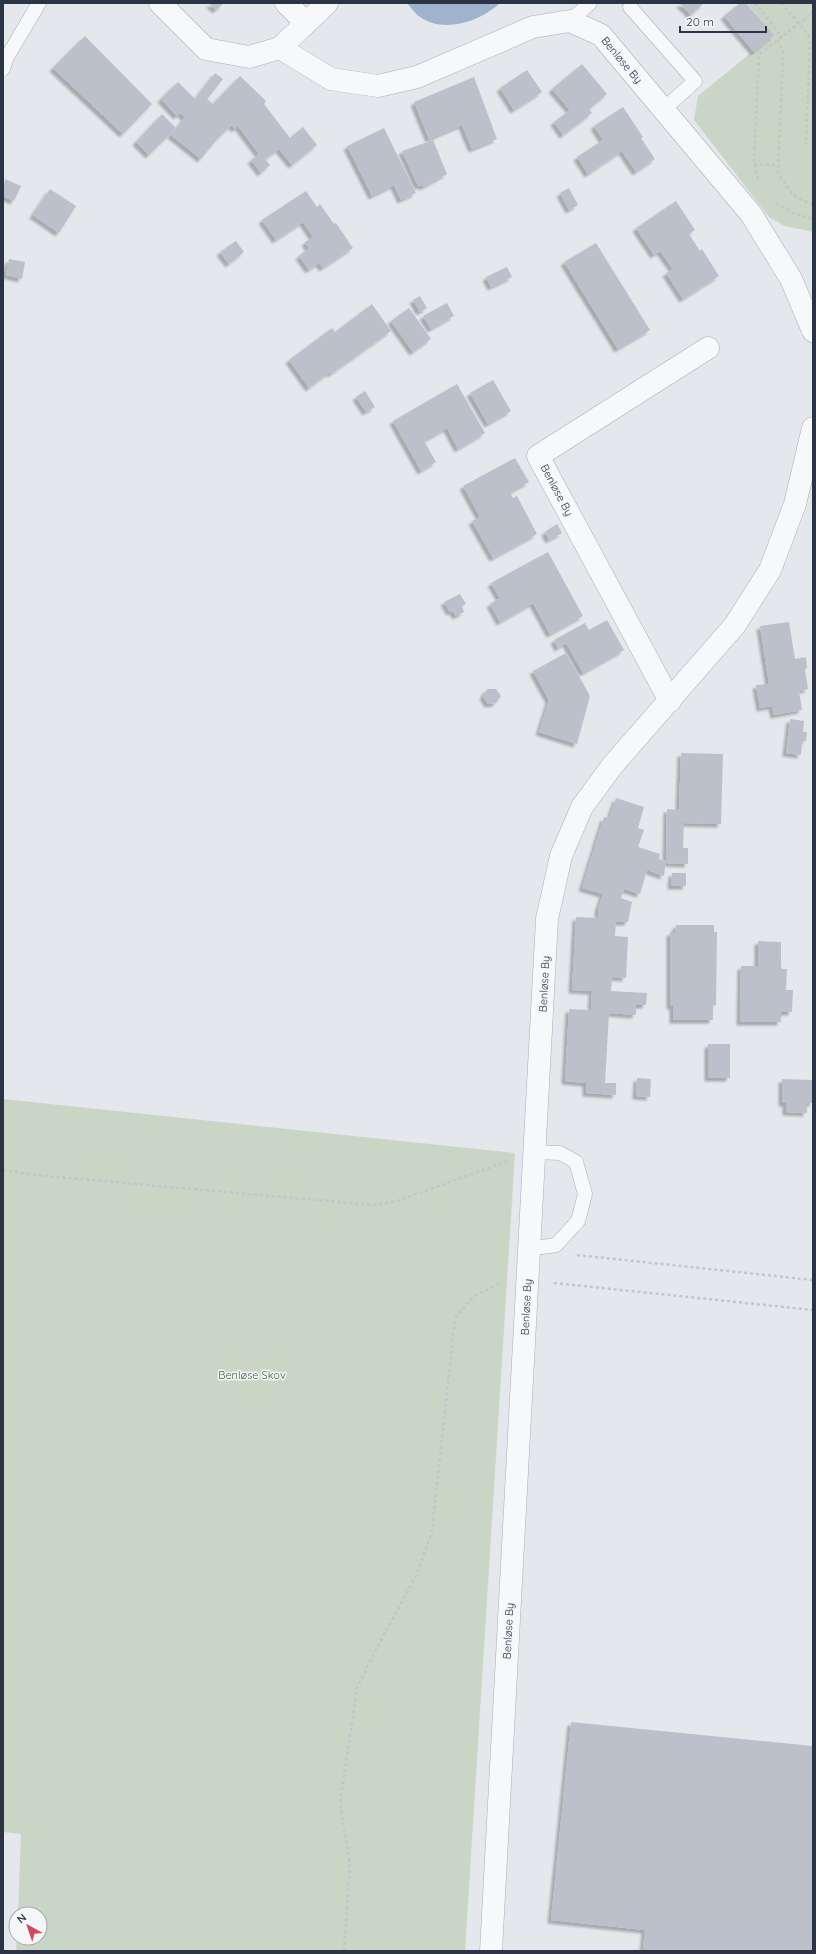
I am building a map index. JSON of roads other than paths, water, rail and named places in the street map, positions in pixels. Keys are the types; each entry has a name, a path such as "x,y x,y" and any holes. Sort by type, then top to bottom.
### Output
{"street":[{"path":"160,3 206,49 249,57 280,48 327,3"},
{"path":"286,3 306,23"},
{"path":"280,48 331,79 378,86 417,77 533,27 570,21"},
{"name":"Benløse By","path":"570,21 601,35 752,214 806,294 813,331"},
{"name":"Benløse By","path":"670,701 538,456 708,348"},
{"name":"Benløse By","path":"490,1951 547,919 561,856 582,807 612,766 735,625 770,570 795,504 813,428"}],"lane":[{"path":"3,69 6,59 39,3"},
{"path":"570,21 590,3"},
{"path":"630,7 695,81 664,109"},
{"path":"529,1249 556,1245 578,1221 585,1194 576,1162 560,1153 533,1152"}],"water":[{"path":"407,3 500,3 473,20 451,25 440,25 418,16"}],"park label":[{"name":"Benløse Skov","path":"252,1375"}]}
